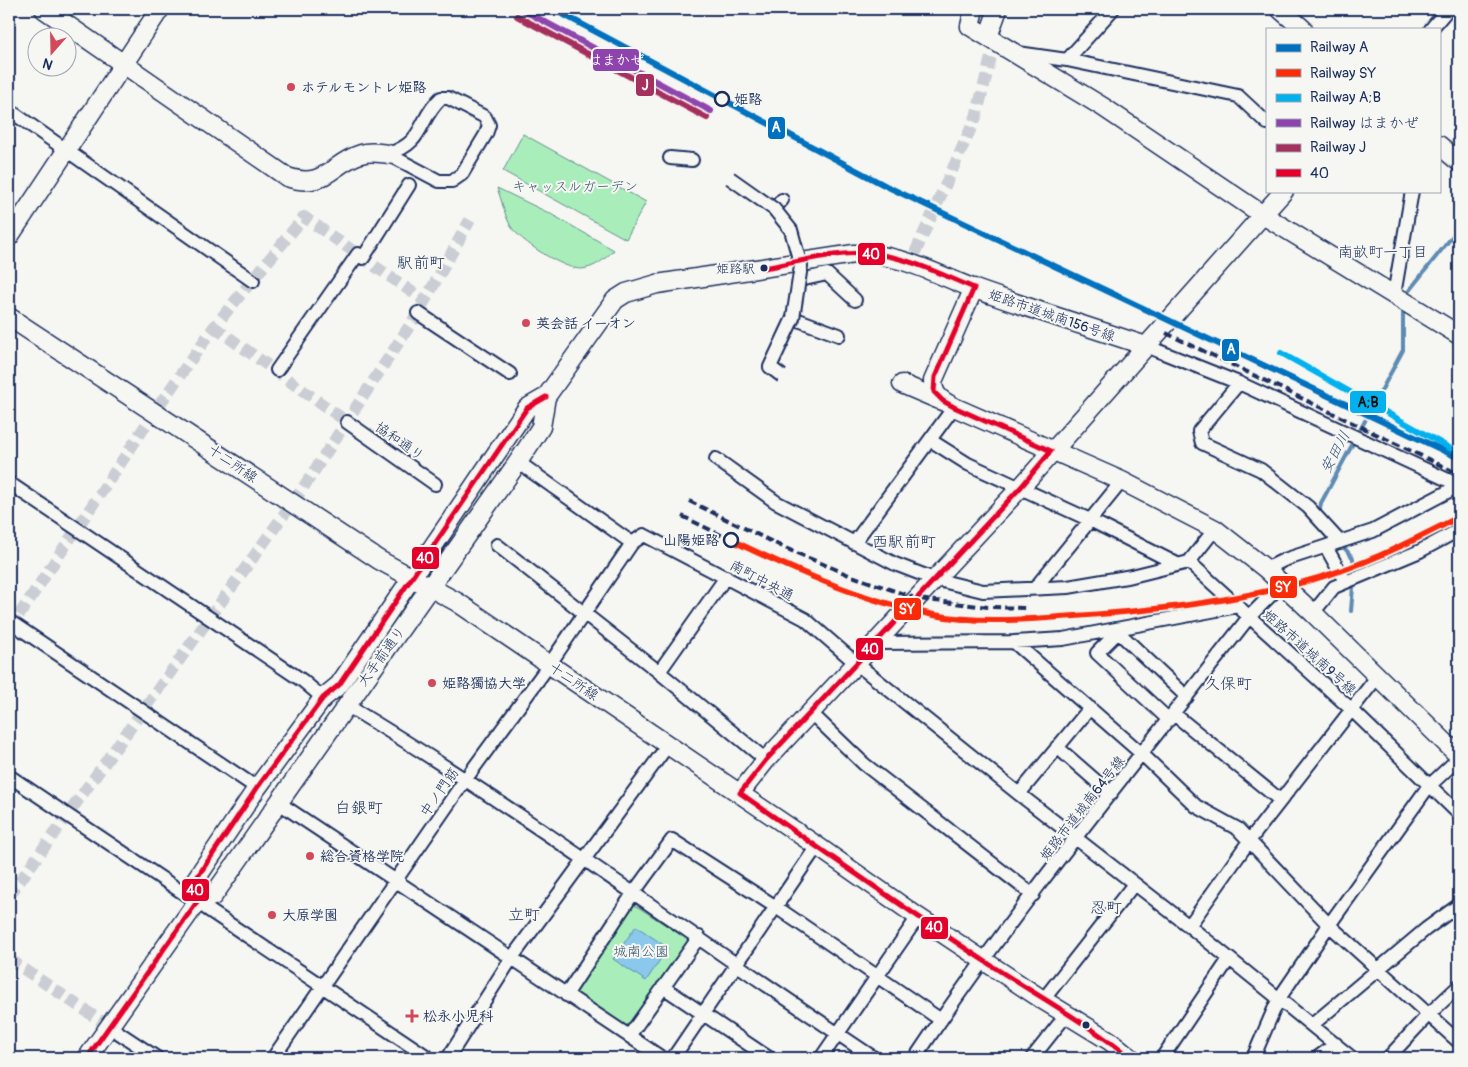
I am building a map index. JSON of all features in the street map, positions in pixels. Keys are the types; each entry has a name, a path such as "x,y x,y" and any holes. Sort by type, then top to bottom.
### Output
{"street":[{"path":"44,9 287,177 310,182 360,154 371,152 388,154 439,181 452,181 462,174 486,134 489,125 485,117 448,98 441,98 412,142 405,149 388,154"},
{"path":"9,236 160,9"},
{"path":"974,9 970,26 1102,107 1263,215 1459,335"},
{"path":"988,37 998,9"},
{"path":"1067,60 1113,9"},
{"path":"1280,9 1302,28"},
{"path":"1432,28 1448,9"},
{"path":"1015,52 1067,60 1238,96 1266,122"},
{"path":"9,110 252,281"},
{"path":"1440,146 1459,162"},
{"path":"670,158 692,160"},
{"path":"730,178 778,204 791,230 801,266 793,318 770,367 782,376"},
{"path":"277,370 361,256 409,185"},
{"path":"740,793 766,760 810,712 877,643 934,579 1021,487 1283,192"},
{"path":"1394,295 1412,192"},
{"name":"姫路市道城南156号線","path":"640,288 854,254 875,254 900,260 974,288 1146,346"},
{"path":"800,280 827,274 855,300"},
{"name":"大手前通り","path":"197,902 194,882 257,788 323,698 339,685 527,408 546,397 615,300 626,293 640,288"},
{"path":"948,404 934,392 935,377 974,288"},
{"path":"418,313 510,374"},
{"name":"十二所線","path":"9,317 379,560 458,602 818,846 918,917 1043,1000 1110,1041 1131,1058"},
{"path":"793,318 839,335"},
{"path":"1146,346 1239,383 1450,481 1451,490 1373,531 1284,560 1266,569"},
{"path":"1239,383 1199,432 1202,443 1261,470 1308,507 1340,542"},
{"path":"902,384 1122,481 1215,529 1266,569 1459,757 1428,786 1329,925 1278,1000 1253,1058"},
{"name":"大手前通り","path":"88,1058 197,902 213,896 518,462 542,427 546,397"},
{"path":"854,543 930,440 948,404"},
{"name":"協和通り","path":"347,422 435,484"},
{"name":"姫路市道城南9号線","path":"930,440 968,464 1183,563 1238,606 1350,709 1459,814"},
{"path":"716,459 776,502 895,564 934,579 983,591 1068,587 1132,576 1183,563 1215,529"},
{"path":"518,462 632,543"},
{"path":"1034,588 1122,481"},
{"path":"9,483 303,681 323,698"},
{"path":"1313,613 1334,587 1420,551 1459,530"},
{"name":"南町中央通","path":"632,543 644,535 805,619 857,664 1076,839 1190,926 1278,1000 1352,1058"},
{"name":"中ノ門筋","path":"273,1058 466,780 549,665 632,543"},
{"path":"497,545 766,760"},
{"path":"1326,547 1345,581"},
{"path":"658,672 726,577"},
{"name":"姫路市道城南64号線","path":"915,1058 983,961 1076,839 1249,617 1282,584"},
{"path":"877,643 1014,642 1063,639 1116,631 1238,606"},
{"path":"9,621 257,788"},
{"path":"1116,631 1187,697"},
{"path":"1116,631 1097,652 1171,717 1280,800"},
{"path":"1014,642 1142,754 1196,806 1238,829 1329,925 1459,1042"},
{"path":"1190,926 1249,841 1350,709 1377,677"},
{"path":"346,705 466,780 634,892 874,1058"},
{"path":"1019,794 1090,708"},
{"path":"810,712 864,764 1033,896"},
{"path":"448,1058 511,959 668,745"},
{"path":"1057,747 1111,794"},
{"path":"9,776 429,1058"},
{"path":"279,803 662,1058"},
{"path":"566,995 634,892 672,840 776,906 941,1020"},
{"path":"673,1058 818,846"},
{"path":"1043,1000 1134,884"},
{"path":"1312,1025 1379,971 1426,929 1459,905"},
{"path":"821,1058 918,917"},
{"path":"629,1036 699,937"},
{"path":"1162,1058 1229,959"},
{"path":"1388,1058 1428,1015 1459,986"},
{"path":"663,987 769,1058"},
{"path":"1032,1058 1067,1014"},
{"path":"110,1027 157,1058"},
{"path":"1317,1058 1336,1044"}],"green space":[{"name":"キャッスルガーデン","path":"523,134 646,202 626,239 503,171"},
{"path":"497,188 551,214 614,250 591,267 581,269 573,268 553,259 522,239 510,225"},
{"name":"城南公園","path":"633,904 689,940 627,1028 575,992"}],"water":[{"path":"636,926 668,948 646,981 613,959"}],"waterway":[{"name":"安田川","path":"1404,297 1459,228"},
{"name":"安田川","path":"1319,515 1321,503 1403,350 1403,306"},
{"name":"安田川","path":"1340,543 1353,558 1354,575 1351,611"}],"tunnel":[{"path":"460,13 464,9"},
{"path":"915,253 976,117 992,53"},
{"path":"9,630 162,401 214,327 304,217 425,301"},
{"path":"9,896 301,491 418,313 470,220"},
{"path":"214,327 347,422"},
{"path":"9,959 110,1027"}],"railway":[{"path":"1166,333 1459,474"},
{"path":"689,501 785,548 849,575 918,599 988,607 1027,608"},
{"path":"682,516 731,540"}],"rail line":[{"name":"はまかぜ","path":"521,9 711,111"},
{"name":"A","path":"553,9 886,186 1459,458"},
{"name":"J","path":"517,16 707,118"},
{"name":"A;B","path":"1281,353 1455,451"},
{"name":"SY","path":"731,540 805,574 881,602 952,618 1004,620 1140,611 1239,597 1271,590 1334,573 1382,555 1459,517"}],"transit line":[{"name":"40","path":"764,268 833,255 875,254 913,263 974,288"},
{"name":"40","path":"974,288 935,377 934,392 943,401 954,407 1051,451"},
{"name":"40","path":"87,1058 197,902 194,882 257,788 323,698 339,685 527,408 546,397"},
{"name":"40","path":"740,793 766,760 1021,487 1051,451"},
{"name":"40","path":"740,793 864,880 989,964 1079,1021 1131,1058"}],"place":[{"name":"ホテルモントレ姫路","path":"291,87"},
{"name":"姫路","path":"722,99"},
{"name":"姫路駅","path":"764,268"},
{"name":"英会話 イーオン","path":"526,323"},
{"name":"山陽姫路","path":"731,540"},
{"name":"姫路獨協大学","path":"432,683"},
{"name":"総合資格学院","path":"310,856"},
{"name":"大原学園","path":"272,915"},
{"name":"松永小児科","path":"412,1016"}],"district":[{"name":"南畝町一丁目","path":"1383,252"},
{"name":"駅前町","path":"421,262"},
{"name":"西駅前町","path":"904,541"},
{"name":"久保町","path":"1228,683"},
{"name":"白銀町","path":"359,807"},
{"name":"忍町","path":"1106,907"},
{"name":"立町","path":"524,914"}]}
